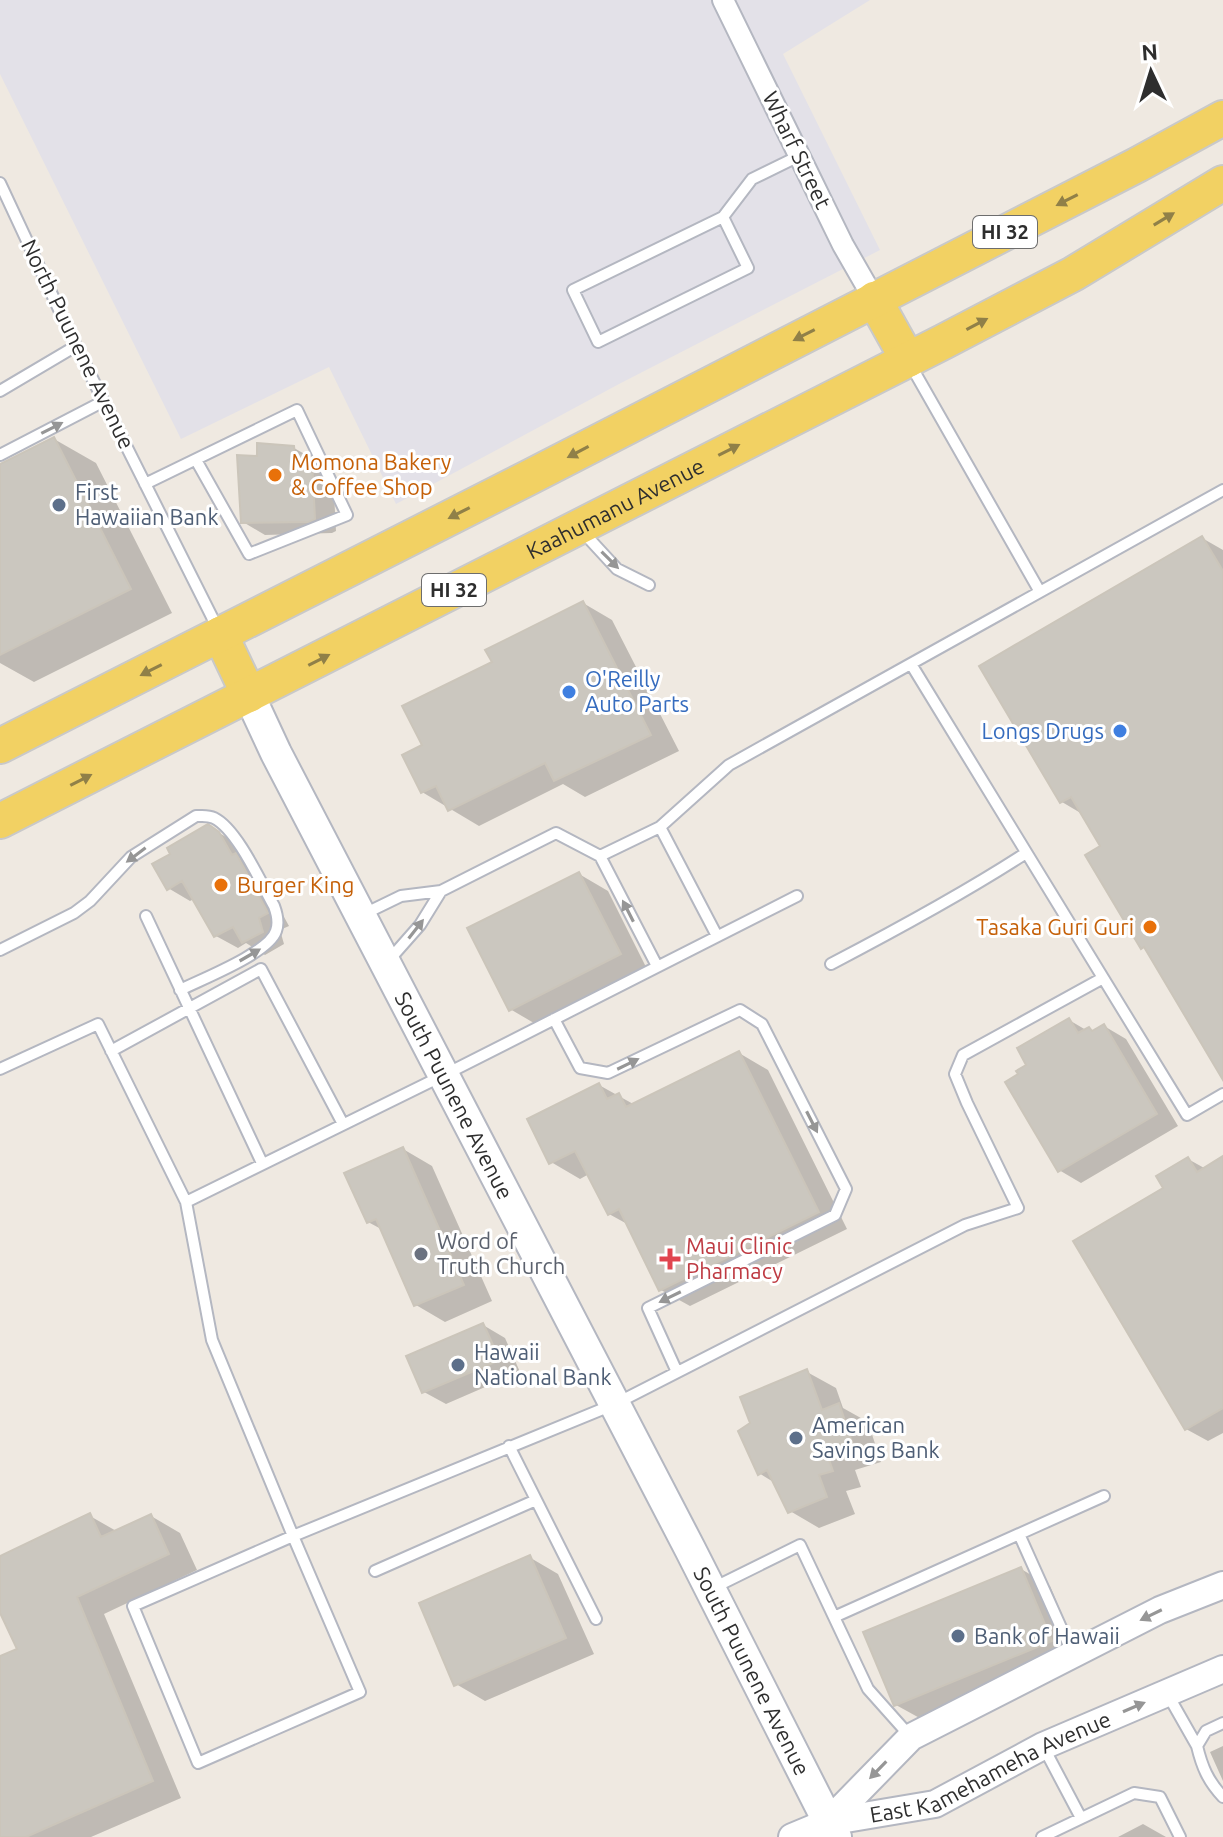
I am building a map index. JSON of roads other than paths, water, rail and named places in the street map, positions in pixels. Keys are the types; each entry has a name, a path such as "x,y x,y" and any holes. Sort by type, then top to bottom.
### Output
{"main road":[{"name":"HI 32","path":"0,746 543,471 1223,118"},
{"name":"Kaahumanu Avenue","path":"0,821 1073,274 1223,183"},
{"path":"874,299 908,360"},
{"path":"220,634 249,695"},
{"name":"South Puunene Avenue","path":"249,695 276,753 711,1589 832,1829"}],"street":[{"name":"Wharf Street","path":"723,0 843,245 874,299"},
{"name":"East Kamehameha Avenue","path":"832,1829 911,1737 1160,1610 1223,1585"},
{"name":"East Kamehameha Avenue","path":"832,1829 935,1804 1043,1746 1223,1669"},
{"path":"792,1837 832,1829"}],"lane":[{"path":"723,217 748,268 598,342 573,290 723,217 752,179 799,156"},
{"name":"North Puunene Avenue","path":"0,183 76,346 220,634"},
{"path":"0,391 76,346"},
{"path":"908,360 1040,592"},
{"path":"0,455 104,401"},
{"path":"145,484 297,410 347,515 249,554 196,460"},
{"path":"600,856 660,827 729,765 1223,490"},
{"path":"578,527 617,569 649,585"},
{"path":"911,664 1187,1115 1223,1094"},
{"path":"0,950 74,913 90,901 131,857 196,816 208,815 218,819 236,838 274,906 276,931 259,950 180,990"},
{"path":"660,827 717,936"},
{"path":"362,915 401,896 441,891 556,833 600,856 657,966"},
{"path":"831,964 971,889 1026,853"},
{"path":"386,963 420,925 441,891"},
{"path":"186,1202 797,896"},
{"path":"146,916 262,1163"},
{"path":"111,1051 261,969 343,1124"},
{"path":"0,1069 98,1024 186,1202 212,1340 293,1536 360,1692 198,1763 133,1606 293,1536 615,1404 965,1225 1018,1208 955,1074 963,1055 1103,978"},
{"path":"554,1019 580,1068 608,1073 740,1010 762,1024 846,1189 835,1215 648,1308 677,1372"},
{"path":"509,1446 596,1619"},
{"path":"834,1617 1104,1496"},
{"path":"375,1571 536,1500"},
{"path":"1019,1534 1073,1654"},
{"path":"711,1589 800,1545 868,1689 911,1737"},
{"path":"1167,1693 1197,1746 1205,1775 1223,1797"},
{"path":"1197,1746 1206,1731 1223,1723"},
{"path":"1043,1746 1081,1818"},
{"path":"1042,1837 1134,1793 1160,1797 1180,1837"}],"place":[{"name":"Momona Bakery & Coffee Shop","path":"275,475"},
{"name":"First Hawaiian Bank","path":"59,505"},
{"name":"O'Reilly Auto Parts","path":"569,692"},
{"name":"Longs Drugs","path":"1120,731"},
{"name":"Burger King","path":"221,885"},
{"name":"Tasaka Guri Guri","path":"1150,927"},
{"name":"Word of Truth Church","path":"421,1254"},
{"name":"Maui Clinic Pharmacy","path":"670,1259"},
{"name":"Hawaii National Bank","path":"458,1365"},
{"name":"American Savings Bank","path":"796,1438"},
{"name":"Bank of Hawaii","path":"958,1636"}]}
